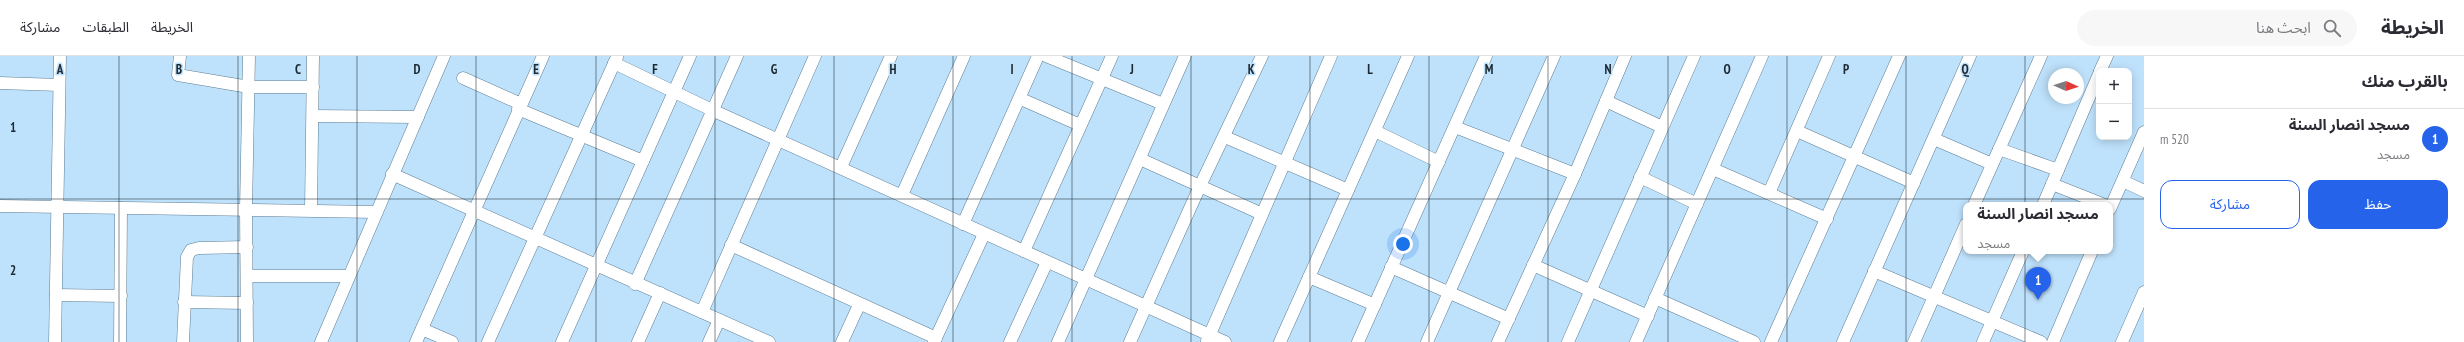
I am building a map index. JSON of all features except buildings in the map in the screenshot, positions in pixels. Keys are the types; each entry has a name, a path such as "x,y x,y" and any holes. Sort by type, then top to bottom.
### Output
{"street":[{"path":"55,342 56,206 60,56"},
{"path":"180,56 178,74 249,87 313,87"},
{"path":"247,342 248,276 246,208 249,56"},
{"path":"311,210 313,56"},
{"path":"321,342 348,276 444,56"},
{"path":"416,342 543,56"},
{"path":"562,342 690,56"},
{"path":"635,284 736,56"},
{"path":"702,312 730,245 815,56"},
{"path":"841,167 891,56"},
{"path":"902,195 964,56"},
{"path":"963,224 1021,99 1038,56"},
{"path":"1046,56 1163,104"},
{"path":"1024,251 1112,56"},
{"path":"1058,342 1085,278 1140,159 1185,56"},
{"path":"1130,342 1200,186 1225,137 1262,56"},
{"path":"1208,338 1331,56"},
{"path":"1280,342 1408,56"},
{"path":"1358,342 1486,56"},
{"path":"1427,342 1554,56"},
{"path":"1498,342 1575,174 1625,56"},
{"path":"1568,342 1694,56"},
{"path":"1636,342 1762,56"},
{"path":"1769,193 1829,56"},
{"path":"1773,342 1898,56"},
{"path":"1843,342 1970,56"},
{"path":"1975,202 2041,56"},
{"path":"2101,68 2107,56"},
{"path":"488,342 616,59 675,92 712,110 1146,306 1208,338 1225,342"},
{"path":"463,78 580,136 642,161"},
{"path":"2044,202 2096,81"},
{"path":"0,83 59,85"},
{"path":"1021,99 1080,125"},
{"path":"1606,101 1662,127"},
{"path":"313,116 418,117"},
{"path":"1455,127 1575,174"},
{"path":"1374,131 1439,162"},
{"path":"1797,131 1914,183"},
{"path":"2112,202 2123,181 2144,132"},
{"path":"1225,137 1348,190"},
{"path":"1934,139 1992,164"},
{"path":"2000,149 2058,170"},
{"path":"1140,159 1262,214"},
{"path":"1713,169 1827,219"},
{"path":"392,174 475,210 635,284 769,342"},
{"path":"1640,177 1698,204"},
{"path":"2123,181 2144,191"},
{"path":"2052,184 2097,202"},
{"path":"0,206 246,208 376,212"},
{"path":"120,342 121,208"},
{"path":"1914,342 1963,231"},
{"path":"730,245 935,340 984,234"},
{"path":"183,342 187,257 191,250 199,248 247,247"},
{"path":"1983,342 2022,254"},
{"path":"2053,342 2091,254"},
{"path":"1010,342 1047,262"},
{"path":"1534,265 1648,316"},
{"path":"1391,268 1509,319"},
{"path":"1874,271 2041,342"},
{"path":"248,276 348,276"},
{"path":"1309,277 1375,305"},
{"path":"2122,342 2141,308 2144,292"},
{"path":"638,342 660,294"},
{"path":"56,295 121,296"},
{"path":"1655,298 1754,342"},
{"path":"184,302 247,303"},
{"path":"842,342 859,305"},
{"path":"709,342 719,320"},
{"path":"422,329 452,342"}],"place":[{"name":"مسجد انصار السنة","path":"2038,300"}]}
